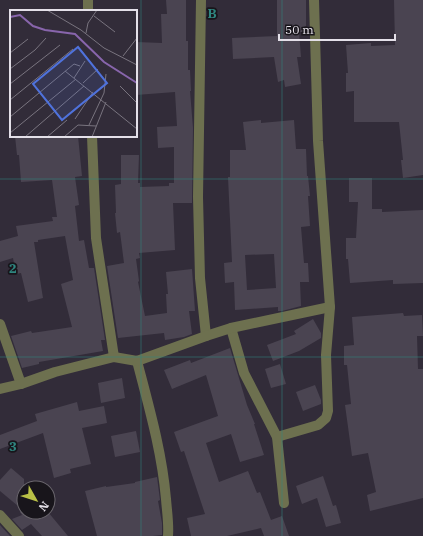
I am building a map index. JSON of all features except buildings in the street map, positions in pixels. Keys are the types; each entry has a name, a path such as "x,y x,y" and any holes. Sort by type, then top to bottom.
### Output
{"street":[{"path":"201,0 198,197 200,278 206,336"},
{"path":"277,437 318,425 326,418 328,411 326,355 330,307 318,141 314,0"},
{"path":"92,137 96,238 114,357"},
{"path":"0,389 21,384 54,372 114,357 137,361 231,328 330,307"},
{"path":"0,324 21,384"},
{"path":"231,328 244,373 277,437 284,503"},
{"path":"137,361 153,423 164,475 169,526 168,536"},
{"path":"0,515 19,536"}]}
